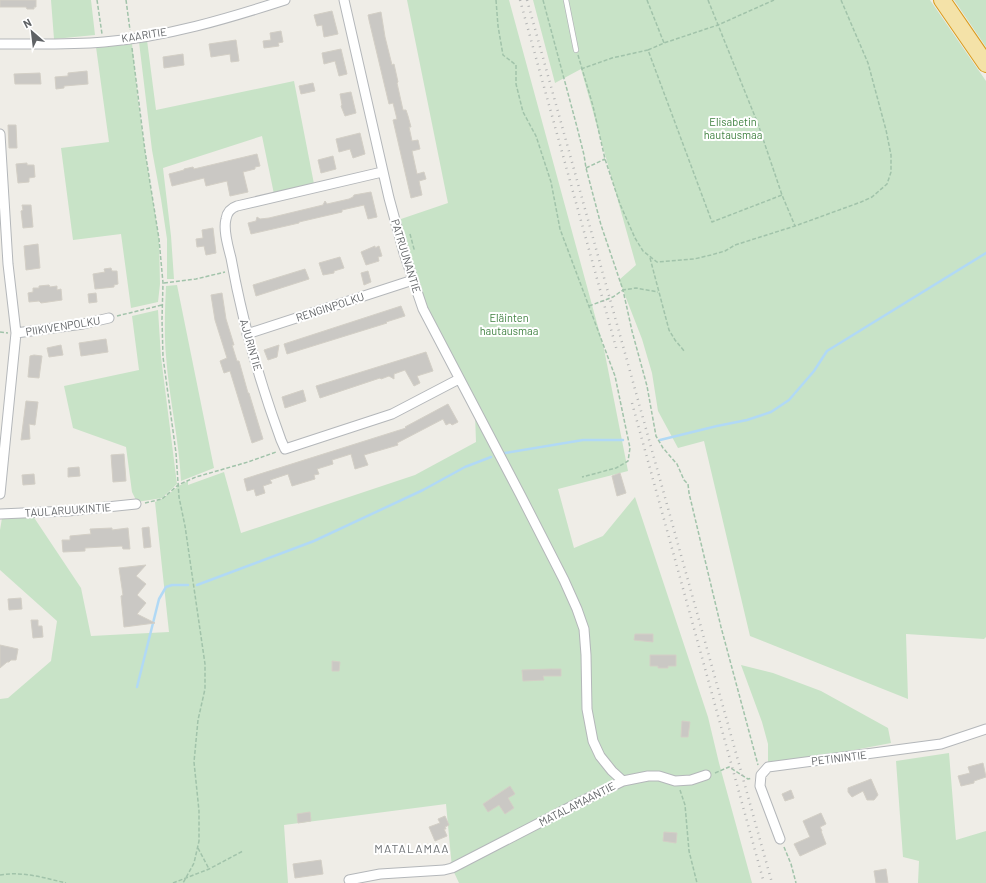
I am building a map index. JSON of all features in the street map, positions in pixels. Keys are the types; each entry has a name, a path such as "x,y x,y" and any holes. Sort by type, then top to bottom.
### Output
{"highway":[{"path":"942,0 986,64"}],"street":[{"name":"KAARITIE","path":"0,44 104,42 132,38 199,26 285,0"},
{"name":"PATRUUNANTIE","path":"344,0 382,172 404,253 423,309 520,494"},
{"path":"0,134 8,264 16,333 0,494"},
{"name":"AJURINTIE","path":"285,448 272,415 247,334 225,229 225,220 232,208 237,206 382,172"},
{"name":"RENGINPOLKU","path":"247,334 413,280"},
{"name":"PIIKIVENPOLKU","path":"16,333 83,324 109,318"},
{"path":"285,448 392,414 459,379"},
{"name":"MATALAMAANTIE","path":"350,880 380,874 444,870 452,868 623,781 612,771 600,756 593,741 587,709 584,628 564,580 520,494"},
{"name":"TAULARUUKINTIE","path":"0,514 68,511 136,504"},
{"name":"PETININTIE","path":"762,773 768,767 774,765 850,757 941,744 986,730"},
{"path":"762,773 760,786 780,838"},
{"path":"623,781 648,776 659,776 675,781 691,780 708,775"}],"lane":[{"path":"566,0 576,50"}],"path":[{"path":"97,0 104,42"},
{"path":"126,0 132,38 138,99 159,239 164,283 162,305 163,357 176,453 178,485 205,664 205,689 198,720 194,762 199,811 198,848 194,863 183,883"},
{"path":"496,0 498,26 503,55 516,65 516,84 523,112 536,136 551,182 560,229 615,376 630,448 628,461 616,468 582,477"},
{"path":"543,0 607,245 623,290 632,331 647,386 656,436 663,448 677,464 684,480 688,484 689,494 721,628 758,765 762,773 748,779 729,767 708,775"},
{"path":"647,0 664,43"},
{"path":"708,0 758,124 782,196 795,226"},
{"path":"581,69 612,58 648,50 664,43 718,25 774,0"},
{"path":"576,50 593,106 605,159 620,204 639,244 650,257 657,262 694,259 725,251 735,245 842,210 872,197 887,184 891,172 891,154 886,130 868,63 841,0"},
{"path":"648,50 712,222 782,196"},
{"path":"586,168 605,159"},
{"path":"650,257 669,330 674,340 685,352"},
{"path":"164,283 196,279 233,269"},
{"path":"588,306 613,297 623,290 636,288 658,292"},
{"path":"109,318 162,305"},
{"path":"136,504 155,502 162,499 178,485 196,477 248,462 285,448"},
{"path":"675,781 681,792 685,805 689,851 697,883"},
{"path":"780,838 791,864 796,883"},
{"path":"198,848 209,869"},
{"path":"173,883 209,869 242,851"},
{"path":"0,875 19,874 42,877 66,883"}],"green space":[{"path":"51,0 91,0 95,35 54,39"},
{"name":"Eläinten hautausmaa","path":"407,0 509,0 604,349 628,471 558,489 574,548 603,536 635,497 708,717 752,883 459,883 452,868 446,804 284,825 288,883 0,883 0,699 8,698 51,661 57,621 0,570 0,530 2,518 33,516 81,588 91,636 169,632 155,502 183,483 188,481 188,485 224,472 241,533 415,475 476,442 475,414 426,308 407,253 398,220 448,203"},
{"name":"Elisabetin hautausmaa","path":"533,0 930,0 986,81 986,637 984,639 906,634 908,699 750,636 704,441 678,448 658,411 652,373 642,339 619,280 636,265 581,69 555,83"},
{"path":"954,0 986,0 986,47"},
{"path":"147,40 156,110 294,81 314,184 274,194 262,136 163,168 171,236 174,279 167,279 167,239 152,150 139,42"},
{"path":"132,44 138,101 159,239 160,284 158,302 131,308 121,234 73,240 61,148 109,142 96,47"},
{"path":"177,285 214,468 181,481 167,372 165,339 166,286"},
{"path":"158,310 161,357 177,484 162,498 137,502 132,492 126,447 73,428 64,386 139,370 132,316"},
{"path":"741,665 773,673 821,691 888,728 891,743 828,755 768,762 768,744 762,722"},
{"path":"949,753 956,840 986,831 986,883 918,883 919,861 903,857 896,761"}],"building":[{"path":"0,0 36,0 36,7 34,7 34,9 27,9 26,7 0,7"},
{"path":"332,11 338,34 324,37 322,25 317,26 314,15"},
{"path":"381,12 385,37 392,65 394,64 403,110 406,110 408,116 411,127 409,127 412,141 418,140 420,149 412,151 417,174 424,172 426,179 419,181 422,195 411,198 393,120 397,119 393,103 389,104 368,15"},
{"path":"281,31 283,42 278,43 279,46 264,48 263,41 271,40 270,33"},
{"path":"236,40 239,61 231,62 230,54 211,57 209,44"},
{"path":"341,49 347,74 339,76 335,61 324,64 322,53"},
{"path":"183,54 184,65 164,68 163,57"},
{"path":"87,71 88,84 64,86 64,88 56,89 55,77 68,76 68,73"},
{"path":"40,73 41,84 15,84 14,74"},
{"path":"313,83 315,91 301,94 299,86"},
{"path":"351,92 356,113 345,116 341,106 340,94"},
{"path":"8,125 16,125 17,148 9,148"},
{"path":"360,133 365,154 353,158 350,149 339,152 336,139"},
{"path":"257,154 260,166 243,172 248,192 230,196 227,181 206,186 204,178 172,186 169,174 184,169 193,167 194,169"},
{"path":"333,156 336,169 321,173 318,160"},
{"path":"27,163 27,165 34,165 35,177 29,178 29,182 18,183 16,164"},
{"path":"371,192 377,217 368,219 364,205 342,210 342,212 251,234 248,223 256,221 257,217 260,219 269,218 323,205 325,201 327,204 349,199 354,195"},
{"path":"22,205 31,205 33,227 23,228 21,211 23,210"},
{"path":"213,228 216,253 206,255 204,246 197,247 196,239 203,238 202,230"},
{"path":"38,244 40,268 26,270 24,246"},
{"path":"375,246 375,248 379,246 382,256 378,257 379,261 366,265 361,252"},
{"path":"340,257 344,268 334,271 334,273 323,275 319,263"},
{"path":"111,268 112,271 117,271 118,284 114,285 114,287 95,289 93,274 105,272 104,269"},
{"path":"305,269 309,279 256,296 253,285"},
{"path":"368,271 371,282 364,285 361,273"},
{"path":"49,285 50,287 57,286 57,290 61,289 62,300 41,303 39,301 29,302 28,293 33,292 33,288"},
{"path":"96,293 97,302 89,303 88,294"},
{"path":"222,293 226,319 234,345 232,345 237,361 239,361 263,439 252,443 230,371 224,373 220,361 227,358 215,320 211,295"},
{"path":"401,306 405,316 287,354 284,344"},
{"path":"106,339 108,352 81,356 79,343"},
{"path":"61,345 63,355 49,357 47,348"},
{"path":"279,345 277,357 268,360 264,350"},
{"path":"426,352 433,371 417,376 420,383 414,386 405,370 394,374 394,379 389,376 380,378 320,398 316,386"},
{"path":"30,356 42,356 39,378 28,377"},
{"path":"303,390 306,401 285,408 282,397"},
{"path":"26,401 38,402 35,425 29,424 30,439 21,440"},
{"path":"448,404 458,422 452,425 450,423 446,425 443,419 397,443 398,445 364,455 368,465 355,469 351,454 332,460 333,464 317,469 319,474 314,475 315,479 292,486 288,474 270,480 272,483 263,486 265,493 256,496 254,489 247,491 244,479 406,428 405,427"},
{"path":"124,454 126,481 113,482 111,455"},
{"path":"79,467 80,476 68,477 68,468"},
{"path":"620,473 626,493 617,496 612,476"},
{"path":"34,474 35,484 23,485 22,475"},
{"path":"149,527 151,547 144,548 142,528"},
{"path":"112,528 112,530 128,528 130,549 123,549 122,546 85,548 85,551 63,552 62,540 70,540 70,536 91,534 90,529"},
{"path":"146,565 136,576 146,584 137,595 146,603 137,614 155,623 124,627 121,596 123,595 119,568"},
{"path":"21,598 22,609 9,610 8,599"},
{"path":"31,620 38,620 38,626 42,626 43,637 33,638"},
{"path":"635,634 653,634 653,642 634,640"},
{"path":"0,645 18,649 16,660 7,662 0,668"},
{"path":"650,655 676,655 676,666 658,668 658,666 650,666"},
{"path":"332,661 340,662 339,671 332,671"},
{"path":"561,669 561,676 543,676 544,680 523,681 522,670"},
{"path":"682,721 690,722 688,737 681,737"},
{"path":"983,763 986,777 974,781 974,783 961,786 958,776 970,773 968,767"},
{"path":"871,779 878,795 874,800 867,800 863,791 852,797 848,792 848,788"},
{"path":"510,786 515,794 508,798 514,808 505,814 499,805 488,812 483,804"},
{"path":"791,790 794,798 785,801 782,794"},
{"path":"310,812 311,821 298,823 297,814"},
{"path":"821,813 826,824 820,827 826,844 800,856 794,844 810,837 803,821"},
{"path":"445,816 449,825 445,827 446,829 444,829 447,836 435,841 429,827 440,823 438,819"},
{"path":"664,832 677,833 676,843 663,841"},
{"path":"321,860 323,874 295,878 293,864"},
{"path":"886,869 888,883 876,883 874,871"}],"waterway":[{"path":"660,440 747,420 771,412 789,400 814,371 827,351 986,253"},
{"path":"505,453 583,440 623,440"},
{"path":"197,585 314,541 423,490 465,467 491,457"},
{"path":"137,687 159,599 166,587 172,585 188,585"}],"railway":[{"path":"520,0 617,351"},
{"path":"527,0 772,883"},
{"path":"632,403 764,883"}],"district":[{"name":"MATALAMAA","path":"412,849"}]}
